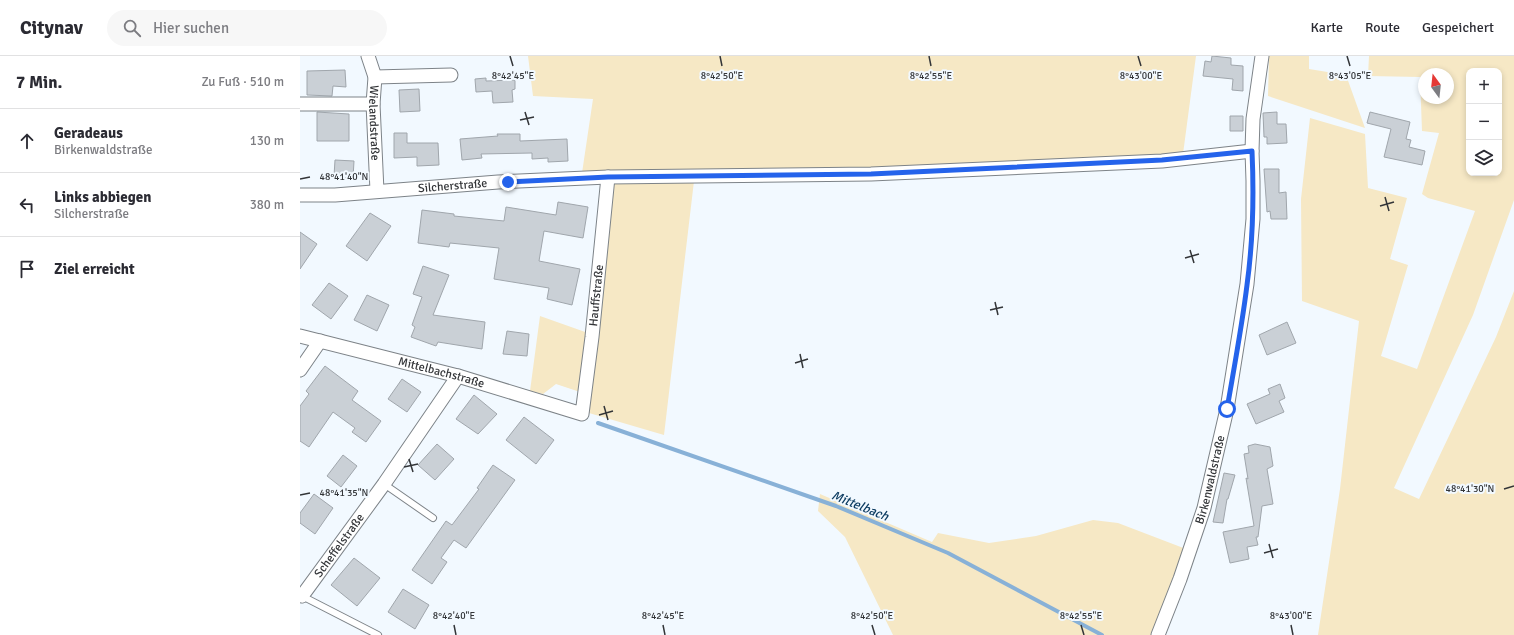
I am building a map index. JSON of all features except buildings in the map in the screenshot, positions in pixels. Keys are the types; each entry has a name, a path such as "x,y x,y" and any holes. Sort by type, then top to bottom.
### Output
{"street":[{"name":"Wielandstraße","path":"368,56 375,77 374,104 377,191"},
{"name":"Birkenwaldstraße","path":"1158,635 1180,579 1204,508 1227,409 1247,284 1252,220 1253,119 1262,56"},
{"path":"375,77 451,75"},
{"path":"300,104 374,104"},
{"name":"Silcherstraße","path":"300,195 335,195 508,182 608,177 879,174 1162,160 1252,151"},
{"name":"Hauffstraße","path":"582,414 592,337 608,177"},
{"name":"Mittelbachstraße","path":"300,336 458,376 582,414"},
{"path":"300,370 320,341"},
{"name":"Scheffelstraße","path":"301,595 384,484 458,376"}],"lane":[{"path":"384,484 433,518"},
{"path":"301,595 378,635"}],"shaded area":[{"path":"528,56 1196,56 1183,154 883,168 582,173 593,99 533,96"},
{"path":"1269,56 1309,56 1309,69 1346,75 1365,128 1268,96"},
{"path":"1369,56 1514,56 1514,200 1473,315 1394,488 1419,499 1496,337 1514,291 1514,635 1318,635 1340,489 1359,321 1302,301 1301,199 1310,118 1365,134 1368,188 1407,198 1390,259 1408,265 1381,356 1417,369 1475,211 1428,198 1422,194 1439,133 1422,131 1421,104 1454,104 1454,68 1418,68 1418,77 1368,76"},
{"path":"622,179 694,181 664,435 589,413 614,184"},
{"path":"540,316 588,333 580,392 556,384 543,394 530,391"},
{"path":"820,494 932,542 938,533 989,543 1036,536 1093,520 1118,523 1186,549 1151,635 893,635 845,537 818,511"}],"waterway":[{"name":"Mittelbach","path":"598,423 836,506 948,553 1102,635"}],"route":[{"path":"508,182 608,177 871,174 1162,160 1252,151 1252,220 1247,284 1227,409"}]}
